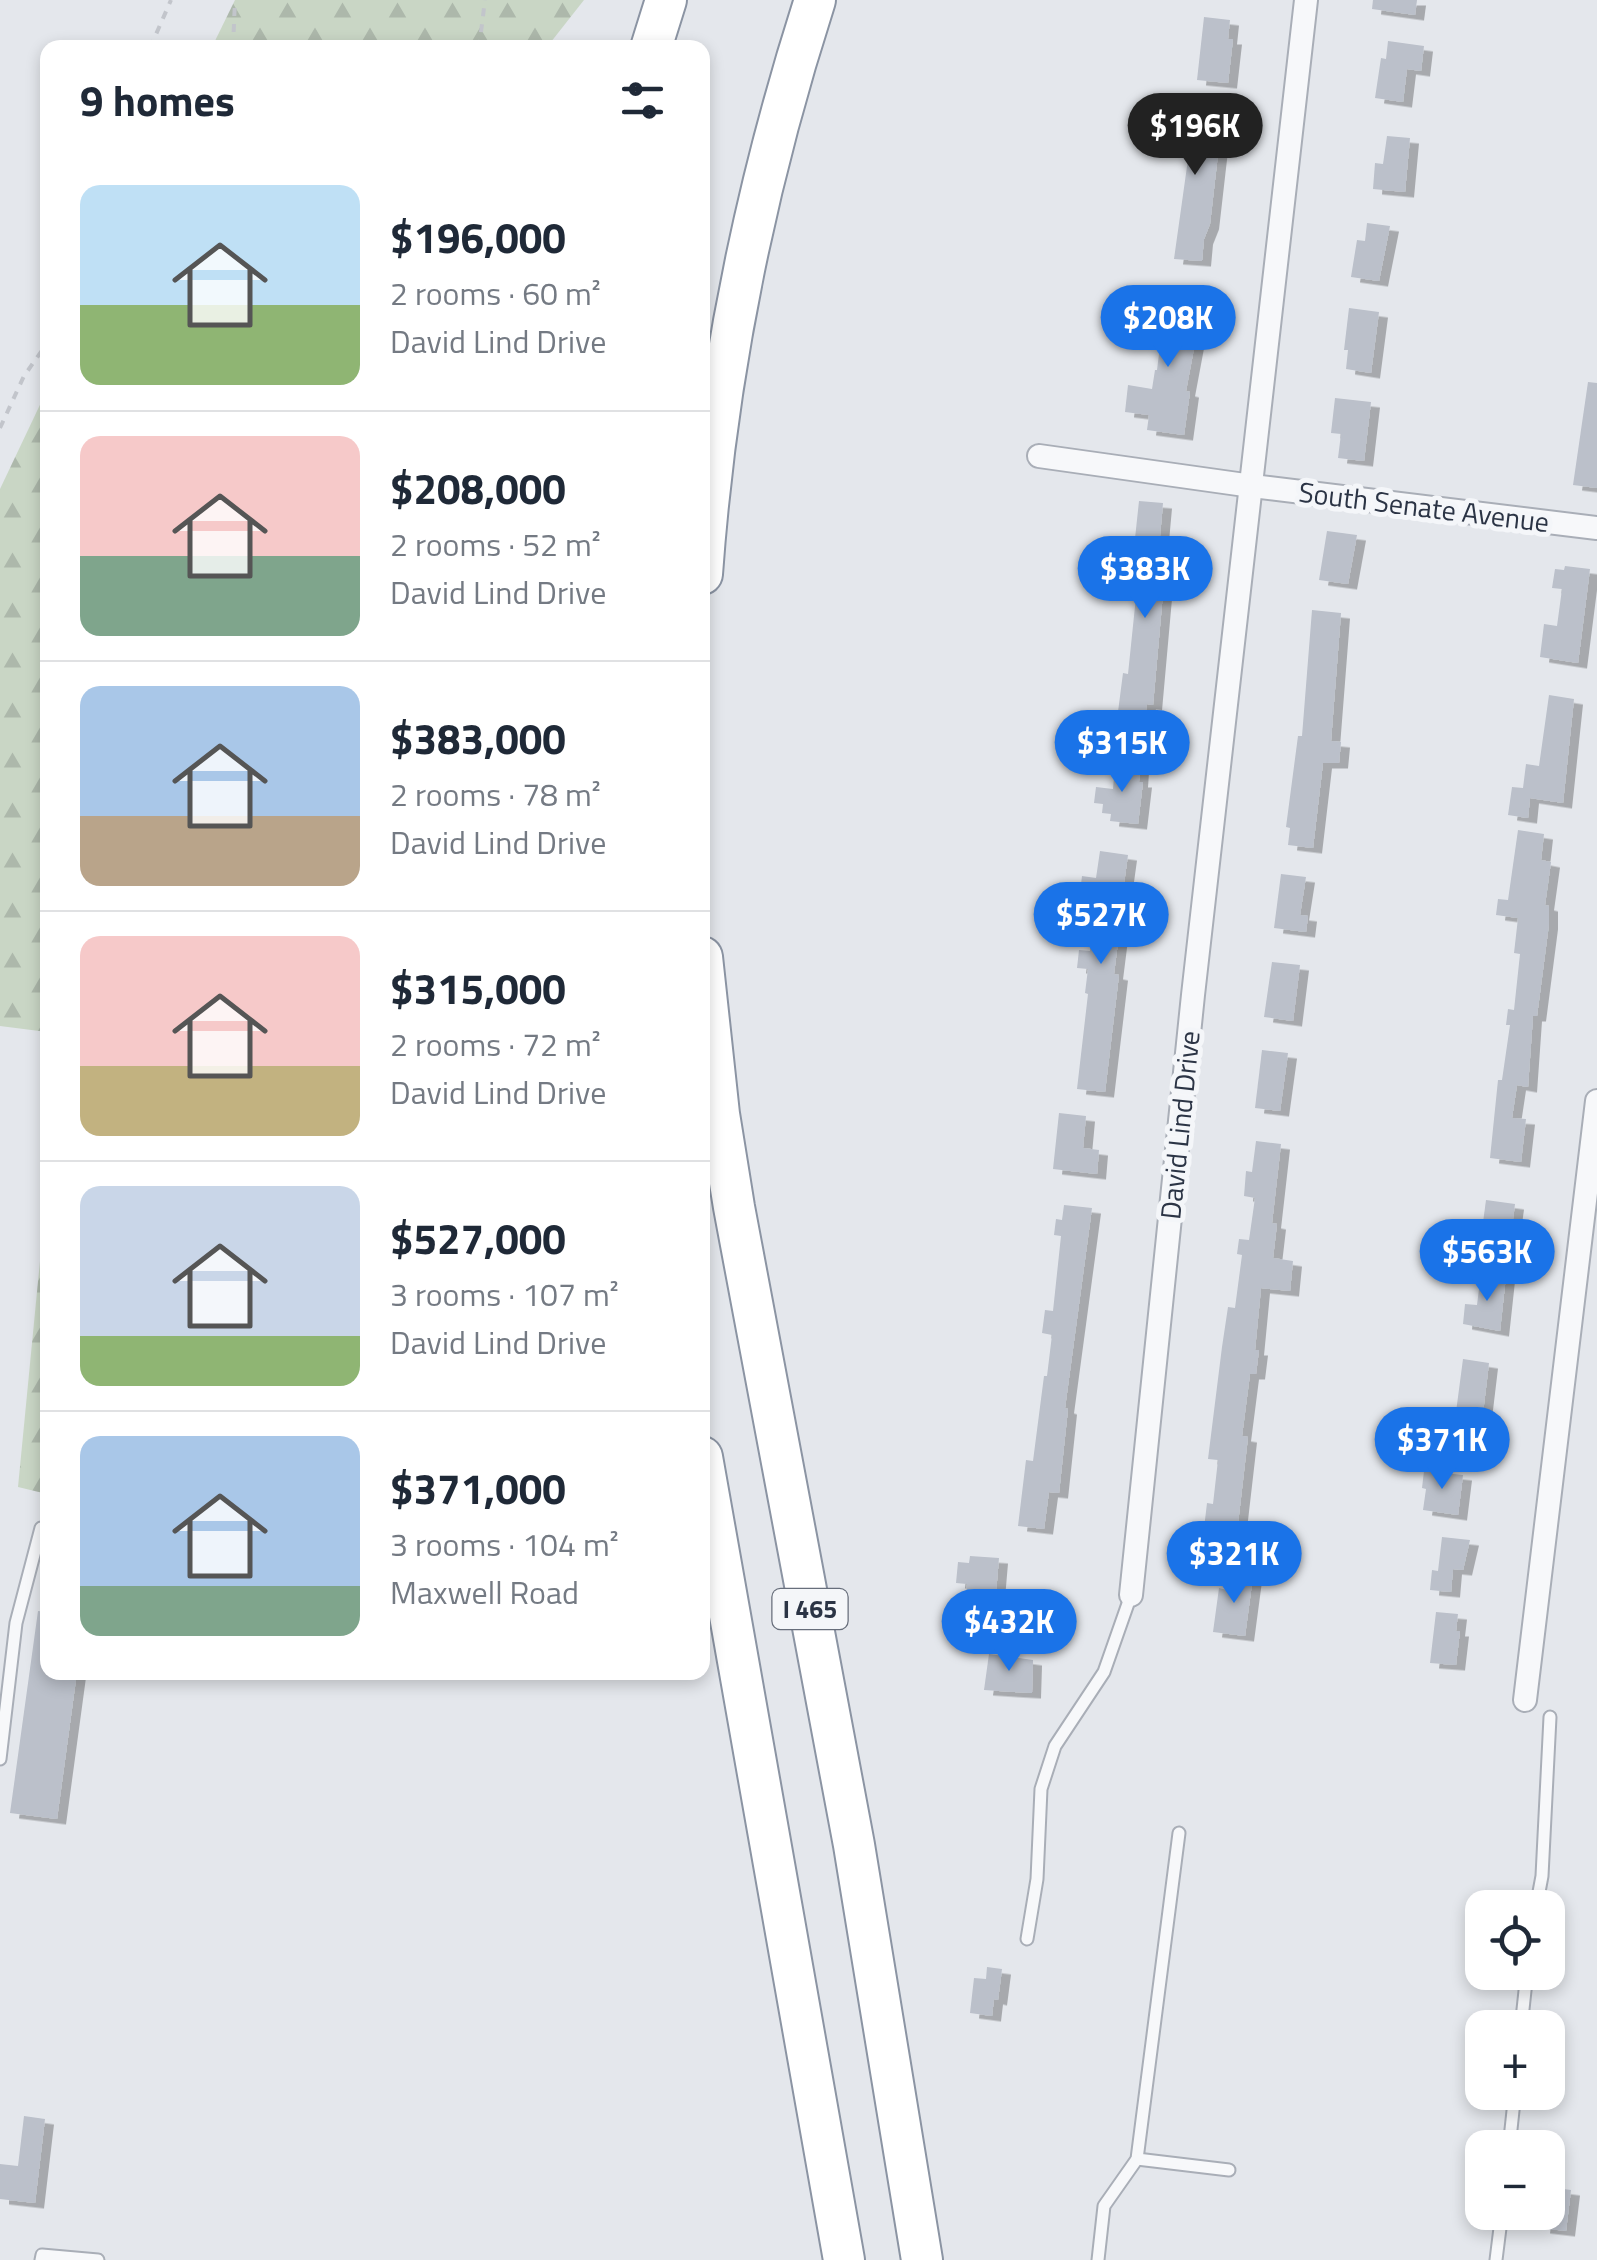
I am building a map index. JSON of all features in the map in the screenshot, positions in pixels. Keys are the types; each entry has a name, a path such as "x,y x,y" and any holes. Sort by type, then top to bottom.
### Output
{"highway":[{"path":"654,40 666,0"},
{"path":"710,495 734,323 763,182 815,0"},
{"name":"I 465","path":"710,1031 734,1207 857,1860 922,2260"},
{"name":"I 465","path":"710,1503 844,2260"}],"street":[{"name":"David Lind Drive","path":"1132,1595 1191,1014 1306,0"},
{"name":"South Senate Avenue","path":"1038,456 1597,528"},
{"path":"1526,1700 1597,1101"}],"lane":[{"path":"0,1759 16,1623 40,1528"},
{"path":"1027,1940 1037,1879 1041,1790 1056,1746 1104,1672 1132,1595"},
{"path":"1539,1890 1550,1717"},
{"path":"1098,2260 1104,2206 1137,2159 1179,1833"},
{"path":"1137,2159 1230,2170"},
{"path":"1496,2260 1500,2230"},
{"path":"41,2260 42,2255 98,2260"}],"path":[{"path":"154,40 171,0"},
{"path":"234,40 236,0"},
{"path":"480,40 485,0"},
{"path":"0,428 24,376 40,353"}],"green space":[{"path":"235,0 584,0 553,40 215,40"},
{"path":"40,405 40,1031 0,1026 0,489"},
{"path":"40,1261 40,1492 18,1487"}],"building":[{"path":"1373,0 1417,0 1415,15 1372,9"},
{"path":"1204,17 1230,20 1228,39 1233,39 1228,83 1197,80"},
{"path":"1388,41 1424,46 1421,71 1407,69 1403,102 1375,98 1381,58 1386,59"},
{"path":"1175,96 1199,99 1196,125 1221,128 1202,261 1174,259 1190,145 1174,142"},
{"path":"1387,136 1410,138 1405,192 1373,189 1375,163 1383,164"},
{"path":"1367,223 1390,226 1379,281 1351,277 1357,240 1365,241"},
{"path":"1147,298 1173,301 1172,307 1201,311 1186,391 1190,392 1184,435 1147,430 1149,415 1125,412 1128,385 1152,389 1157,370 1163,322 1144,320"},
{"path":"1349,308 1379,312 1371,373 1346,369"},
{"path":"1588,382 1597,383 1597,488 1573,485"},
{"path":"1335,398 1371,402 1364,461 1338,458 1341,434 1331,433"},
{"path":"1139,501 1163,503 1160,536 1171,537 1153,705 1147,704 1142,738 1115,735 1123,673 1128,674 1140,558 1133,557"},
{"path":"1327,531 1357,535 1348,584 1319,580"},
{"path":"1565,566 1590,569 1578,663 1540,657 1544,624 1557,626 1562,589 1552,588 1555,569 1564,570"},
{"path":"1312,610 1341,613 1331,741 1341,742 1339,763 1323,763 1313,848 1288,845 1290,828 1286,827 1298,736 1302,736"},
{"path":"1549,695 1574,699 1563,803 1530,798 1528,818 1508,815 1512,787 1523,788 1526,764 1539,766"},
{"path":"1115,764 1140,767 1139,782 1143,782 1138,824 1110,821 1111,814 1102,813 1103,804 1094,803 1096,787 1113,789"},
{"path":"1518,830 1544,834 1541,860 1551,862 1545,905 1549,906 1549,924 1537,1016 1533,1016 1528,1087 1517,1085 1512,1118 1526,1119 1521,1162 1490,1158 1498,1080 1502,1080 1510,1025 1506,1025 1508,1009 1514,1010 1520,954 1514,953 1518,918 1496,915 1498,899 1508,900"},
{"path":"1100,851 1128,855 1123,891 1128,892 1114,974 1119,975 1105,1092 1077,1089 1088,969 1077,968 1079,950 1090,951 1095,907 1079,901 1082,876 1096,878"},
{"path":"1281,874 1306,877 1300,915 1308,916 1306,932 1274,928"},
{"path":"1272,962 1300,965 1293,1021 1264,1017"},
{"path":"1262,1050 1288,1053 1280,1111 1255,1108"},
{"path":"1059,1113 1086,1116 1083,1148 1099,1150 1097,1174 1053,1169"},
{"path":"1256,1141 1281,1144 1272,1223 1277,1224 1273,1258 1293,1261 1290,1291 1261,1288 1256,1374 1250,1374 1242,1436 1248,1437 1236,1541 1203,1537 1207,1503 1213,1504 1218,1460 1208,1459 1228,1307 1235,1308 1242,1255 1237,1254 1239,1239 1249,1240 1255,1198 1244,1196 1246,1171 1252,1172"},
{"path":"1486,1200 1515,1204 1511,1234 1482,1230"},
{"path":"1064,1205 1092,1208 1065,1408 1068,1409 1059,1493 1049,1492 1044,1529 1018,1526 1026,1460 1033,1461 1047,1376 1052,1335 1042,1333 1045,1310 1053,1311 1061,1236 1054,1235 1056,1219 1062,1220"},
{"path":"1481,1273 1506,1276 1500,1331 1463,1324 1465,1304 1477,1305"},
{"path":"1463,1359 1489,1363 1484,1435 1463,1433 1466,1413 1456,1412"},
{"path":"1424,1471 1463,1475 1458,1515 1423,1510"},
{"path":"1442,1537 1470,1540 1463,1570 1453,1569 1451,1592 1430,1590 1432,1570 1438,1571"},
{"path":"970,1556 999,1558 996,1593 1014,1595 1011,1619 964,1615 967,1584 956,1583 958,1562 969,1563"},
{"path":"1230,1573 1253,1576 1245,1636 1213,1632 1219,1588 1227,1590"},
{"path":"40,1611 40,1680 76,1680 57,1819 10,1813"},
{"path":"1436,1612 1458,1614 1456,1665 1430,1663"},
{"path":"989,1654 1033,1660 1032,1693 984,1690"},
{"path":"987,1967 1002,1969 992,2016 970,2013 974,1978 986,1979"},
{"path":"24,2116 45,2119 35,2203 0,2199 0,2164 18,2166"},
{"path":"1565,2189 1571,2190 1566,2231 1558,2230 1565,2230"}]}
